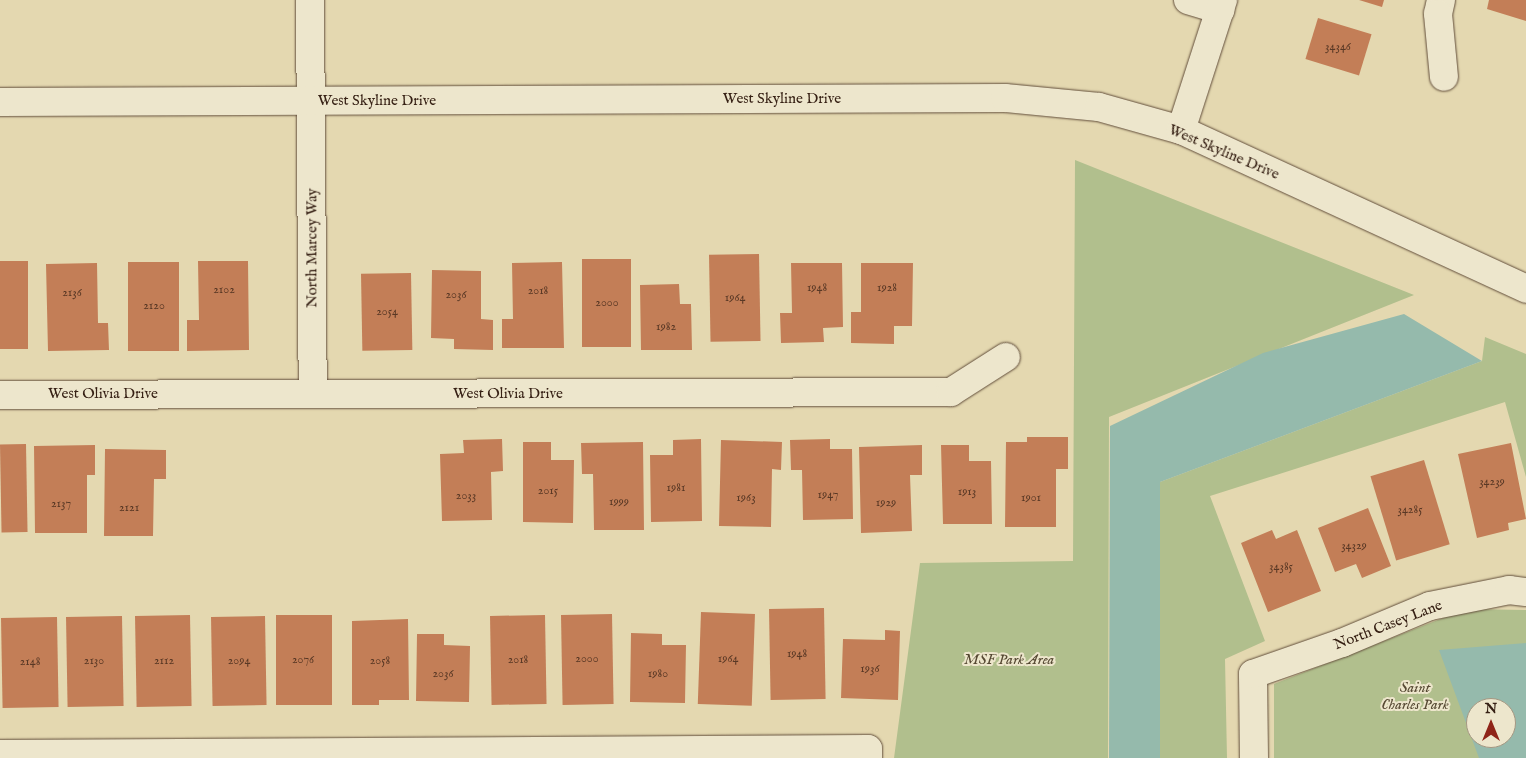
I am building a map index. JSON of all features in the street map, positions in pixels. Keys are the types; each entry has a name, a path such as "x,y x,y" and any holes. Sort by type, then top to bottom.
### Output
{"street":[{"name":"North Marcey Way","path":"310,0 313,394"},
{"path":"1180,130 1222,5 1188,0"},
{"path":"1441,0 1438,14 1444,77"},
{"name":"West Skyline Drive","path":"0,102 1005,98 1099,107 1180,130 1526,289"},
{"name":"West Olivia Drive","path":"0,394 951,392 1006,357"},
{"name":"North Casey Lane","path":"1254,758 1253,674 1342,643 1430,606 1509,590 1526,592"},
{"path":"0,754 868,753"}],"green space":[{"name":"MSF Park Area","path":"1075,160 1414,295 1109,417 1108,758 894,758 920,563 1073,561"},
{"path":"1485,337 1526,354 1526,477 1505,402 1210,496 1265,641 1225,659 1227,758 1160,758 1160,482 1482,361"},
{"name":"Saint Charles Park","path":"1466,609 1526,610 1526,758 1274,758 1274,684"}],"shaded area":[{"path":"1404,314 1482,361 1160,482 1160,758 1109,758 1110,426 1263,353"},
{"path":"1526,643 1526,758 1479,758 1475,748 1516,748 1516,698 1466,698 1466,723 1439,650"}],"building":[{"path":"1359,0 1384,0 1382,7"},
{"path":"1489,0 1526,0 1526,21 1487,9"},
{"path":"1318,18 1372,34 1359,75 1305,59"},
{"path":"759,254 761,341 711,342 709,255"},
{"path":"582,259 631,259 631,347 582,347"},
{"path":"0,261 28,261 28,349 0,349"},
{"path":"198,261 248,261 249,350 187,351 187,320 199,320"},
{"path":"128,262 179,262 179,351 128,351"},
{"path":"562,262 564,348 502,348 502,319 513,319 512,263"},
{"path":"97,263 98,323 108,323 109,350 48,351 46,264"},
{"path":"791,263 842,263 843,327 823,328 824,342 781,343 780,313 792,313"},
{"path":"861,263 913,263 912,326 894,326 894,344 851,343 851,312 861,312"},
{"path":"432,270 481,271 481,319 493,320 493,350 454,349 454,339 431,338"},
{"path":"411,273 412,350 362,351 361,274"},
{"path":"679,284 680,304 691,304 692,350 641,350 640,285"},
{"path":"1027,437 1068,437 1068,469 1056,469 1056,527 1005,527 1006,442 1027,442"},
{"path":"502,439 503,471 491,472 492,520 442,521 440,454 464,453 463,440"},
{"path":"701,439 702,521 651,522 650,455 673,455 673,440"},
{"path":"830,439 830,449 852,449 853,519 803,520 802,470 791,470 790,440"},
{"path":"721,440 782,442 781,470 772,469 771,527 719,526"},
{"path":"523,442 551,442 551,460 574,460 573,523 523,522"},
{"path":"643,442 644,530 594,530 593,474 582,474 581,443"},
{"path":"1511,443 1526,519 1508,523 1509,530 1477,538 1458,454"},
{"path":"0,444 26,444 28,532 2,532"},
{"path":"95,445 95,475 87,475 87,533 35,533 34,446"},
{"path":"922,445 922,475 910,475 912,531 861,533 859,447"},
{"path":"941,445 969,445 969,461 991,461 992,524 943,524"},
{"path":"105,449 166,450 166,479 154,479 153,536 104,536"},
{"path":"1424,460 1450,544 1396,561 1370,476"},
{"path":"1368,508 1391,566 1362,578 1356,564 1335,572 1318,528"},
{"path":"1272,530 1276,539 1297,530 1321,591 1268,612 1241,543"},
{"path":"824,608 826,699 771,700 769,609"},
{"path":"701,612 755,614 752,706 698,704"},
{"path":"612,614 614,704 563,705 561,615"},
{"path":"190,615 192,706 137,707 135,616"},
{"path":"276,615 332,615 332,705 276,705"},
{"path":"545,615 547,704 492,705 490,616"},
{"path":"122,616 124,706 68,707 66,617"},
{"path":"265,616 267,705 213,706 211,617"},
{"path":"57,617 59,707 3,708 1,618"},
{"path":"408,619 409,700 379,700 379,705 352,705 352,621"},
{"path":"885,630 900,631 898,700 841,698 843,639 885,640"},
{"path":"631,633 662,634 662,645 686,645 685,703 630,702"},
{"path":"417,634 444,634 444,645 470,646 469,702 416,701"}]}
